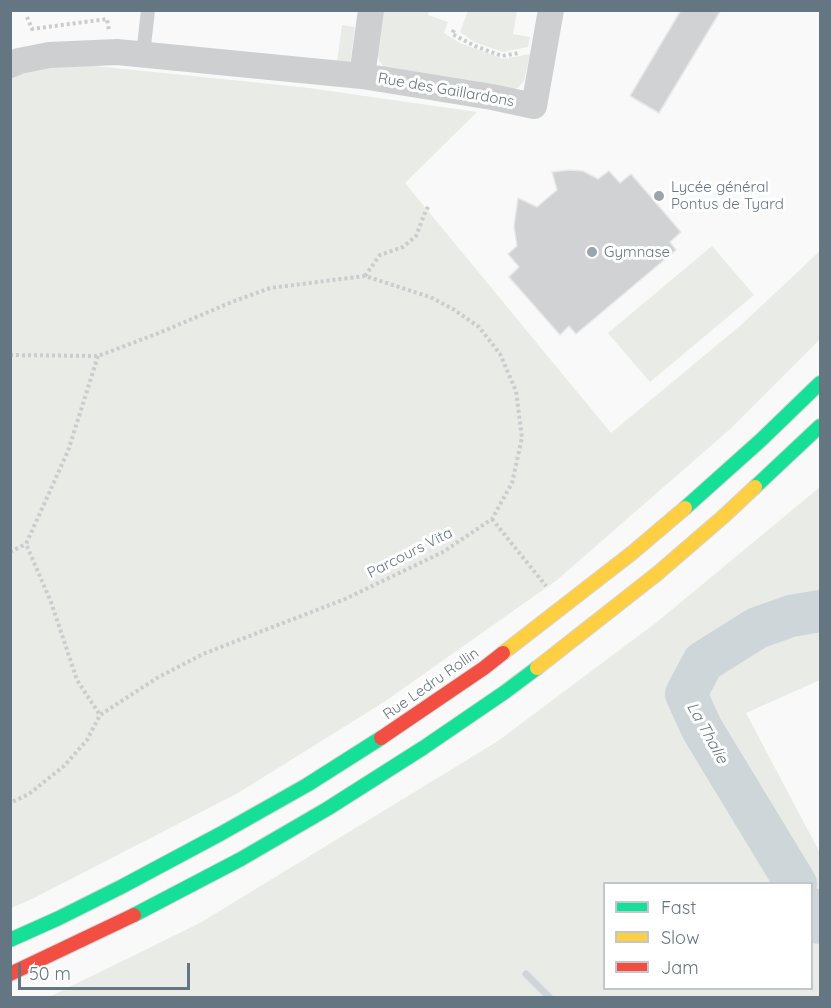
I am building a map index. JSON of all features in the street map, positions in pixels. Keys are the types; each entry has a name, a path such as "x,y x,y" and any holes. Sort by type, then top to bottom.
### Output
{"main road":[{"name":"Rue Ledru Rollin","path":"10,940 121,887 222,833 307,785 421,712 510,648 632,553 710,487 820,383"},
{"path":"10,974 139,913 242,859 327,809 423,748 505,692 658,573 724,516 820,426"}],"street":[{"name":"Rue des Gaillardons","path":"371,10 362,76 534,106 551,10"},
{"path":"10,65 49,56 110,52 362,76"}],"lane":[{"path":"143,55 148,10"}],"path":[{"path":"27,17 32,29 107,19 110,52"},
{"path":"454,30 452,34 502,56 533,50 546,42"},
{"path":"365,276 380,255 403,247 416,236 429,206"},
{"name":"Parcours Vita","path":"10,355 98,356 270,288 365,276 430,297 479,327 500,354 516,391 522,438 512,483 492,519 443,552 345,598 203,654 157,678 100,715 87,740 64,766 29,794 10,803"},
{"path":"10,552 26,544 68,451 98,356"},
{"path":"492,519 551,592"},
{"path":"26,544 51,602 77,680 100,715"}],"shaded area":[{"path":"381,11 429,11 428,15 448,22 444,33 460,43 504,59 530,54 524,81 518,88 508,91 386,69 379,61 376,46"},
{"path":"468,11 517,11 513,34 530,37 528,47 503,52 474,42 460,32"},
{"path":"342,25 355,27 350,64 337,62"},
{"path":"50,65 86,65 309,88 477,112 405,183 611,433 741,325 820,251 820,339 729,430 557,580 384,702 238,793 11,908 10,74"},
{"path":"712,246 754,295 650,382 608,333"},
{"path":"820,487 820,598 763,611 702,647 674,689 681,711 725,789 782,882 603,882 603,990 813,990 813,933 820,944 820,997 49,997 200,923 498,741 657,622"},
{"path":"820,622 820,680 746,713 820,853 820,901 813,888 813,882 809,882 698,698 711,676 785,632"}],"building":[{"path":"681,10 721,10 659,113 630,96"},
{"name":"Gymnase","path":"583,171 598,179 609,171 620,183 631,174 681,232 670,242 676,250 576,334 569,326 560,335 509,277 519,267 508,254 517,246 514,226 518,198 537,207 557,190 552,172"}],"waterway":[{"name":"La Thalie","path":"795,882 702,729 686,694 703,662 757,628 791,616 820,611"},
{"name":"La Thalie","path":"813,911 820,923"},
{"path":"526,974 550,998"}],"traffic: fast":[{"path":"685,508 820,383"},
{"path":"755,487 820,426"},
{"path":"134,915 241,859 327,809 423,748 537,668"},
{"path":"10,940 121,887 222,833 307,785 381,738"}],"traffic: slow":[{"path":"537,668 658,573 755,487"},
{"path":"503,653 632,553 685,508"}],"traffic: jam":[{"path":"381,738 503,653"},
{"path":"10,974 134,915"}],"place":[{"name":"Lycée général Pontus de Tyard","path":"659,196"},
{"name":"Gymnase","path":"592,252"}]}
